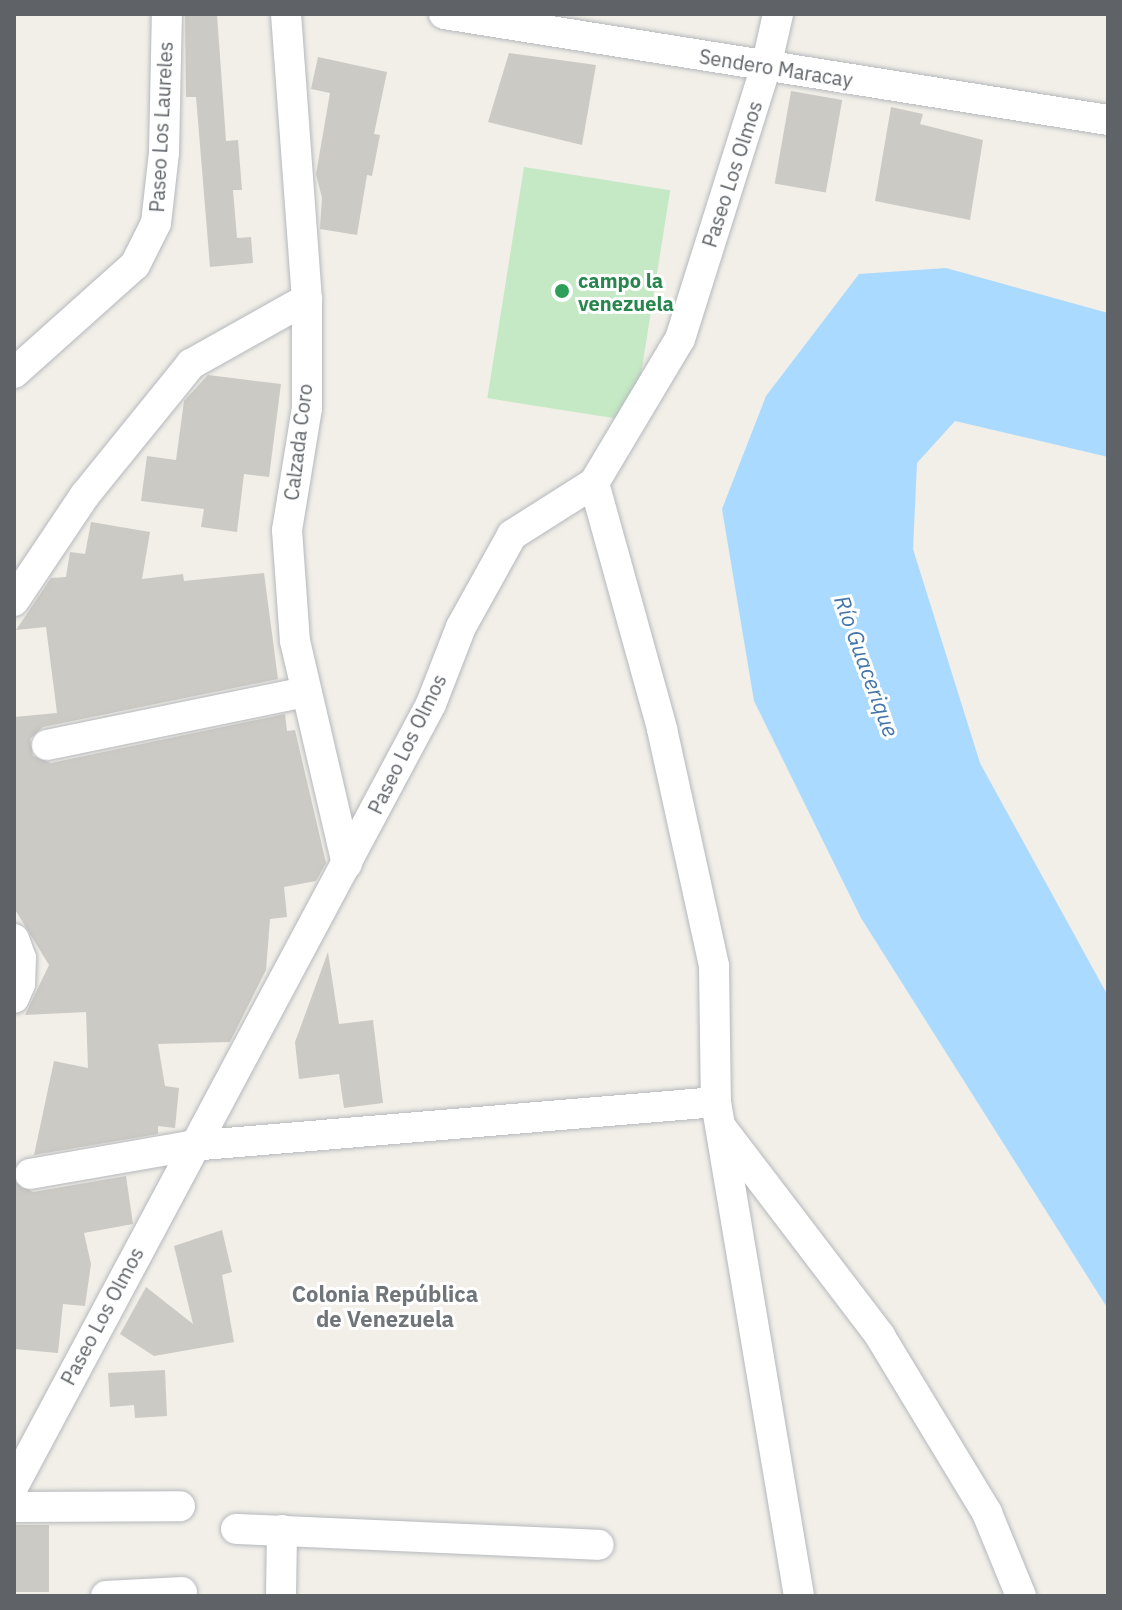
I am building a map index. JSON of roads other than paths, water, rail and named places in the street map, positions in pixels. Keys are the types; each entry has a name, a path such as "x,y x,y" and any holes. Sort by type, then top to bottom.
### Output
{"street":[{"name":"Paseo Los Laureles","path":"14,373 135,265 156,223 164,153 167,14"},
{"name":"Calzada Coro","path":"286,14 307,299 307,408 287,530 295,641 347,864"},
{"name":"Sendero Maracay","path":"444,14 1108,120"},
{"name":"Paseo Los Olmos","path":"14,1485 191,1146 347,864 431,704 461,627 512,535 594,483 680,339 766,67 778,14"},
{"path":"14,601 85,495 191,364 307,299"},
{"path":"594,483 662,729 714,966 718,1114 799,1596"},
{"path":"47,745 305,692"},
{"path":"14,939 21,958 14,998"},
{"path":"30,1174 191,1146 718,1114"},
{"path":"718,1114 880,1336 987,1513 1021,1596"},
{"path":"14,1507 180,1506"},
{"path":"236,1529 599,1545"},
{"path":"281,1596 282,1530"},
{"path":"106,1596 182,1592"}],"water":[{"name":"Río Guacerique","path":"946,268 1108,313 1108,457 955,421 917,463 913,549 980,763 1108,996 1108,1309 861,918 754,701 722,509 766,396 859,274"}],"place":[{"name":"campo la venezuela","path":"562,291"}],"district":[{"name":"Colonia República de Venezuela","path":"385,1306"}]}
